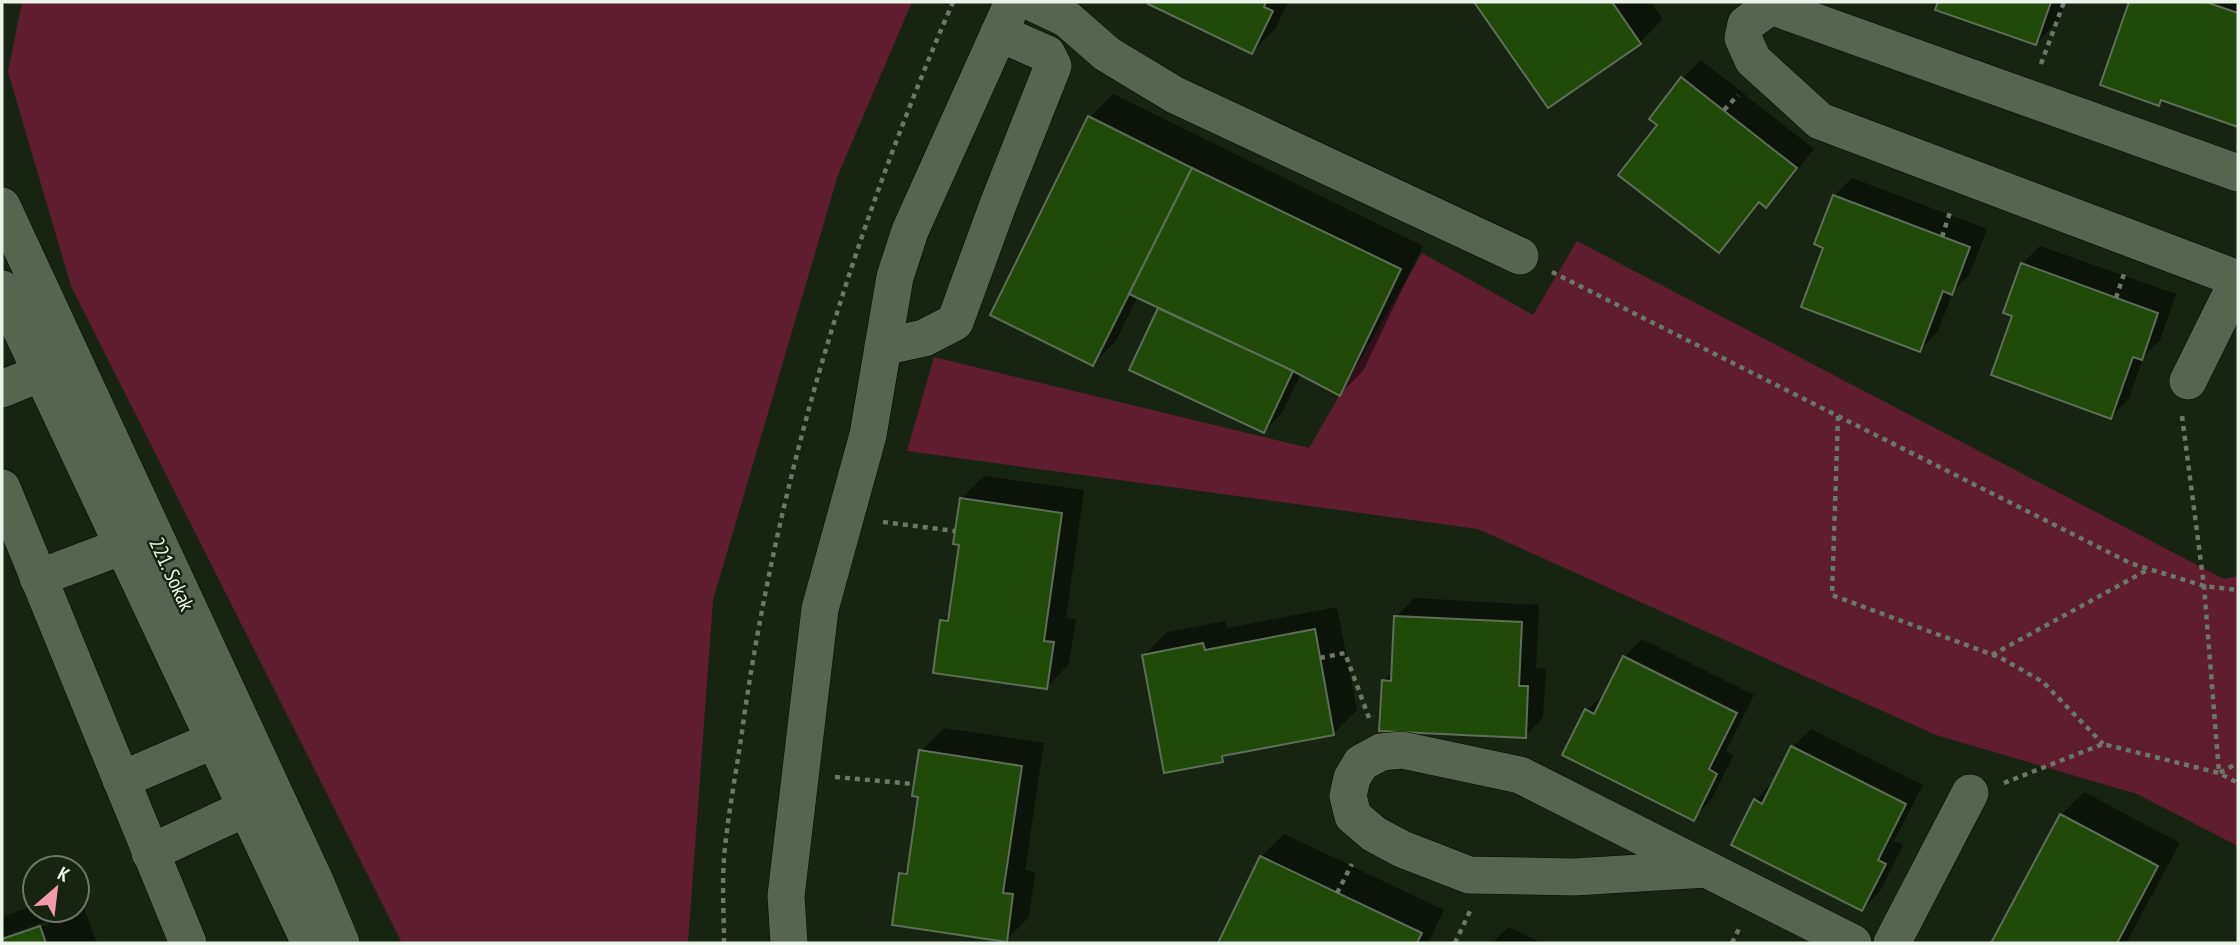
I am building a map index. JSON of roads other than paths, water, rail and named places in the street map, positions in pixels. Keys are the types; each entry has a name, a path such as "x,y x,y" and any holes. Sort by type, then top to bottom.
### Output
{"street":[{"path":"1031,2 1067,19 1107,54 1175,95 1520,256"},
{"path":"2188,381 2238,279 1820,121 1753,60 1743,38 1746,24 1771,6 2238,173"},
{"path":"789,943 786,896 820,609 868,435 883,347 895,277 910,231 1006,18 1047,54 1053,66 955,322 924,338 883,347"},
{"name":"221. Sokak","path":"2,206 341,943"},
{"name":"221. Sokak","path":"2,289 310,943"},
{"path":"2,389 41,373"},
{"path":"2,488 188,943"},
{"path":"38,578 123,546"},
{"path":"121,780 214,740"},
{"path":"1706,869 1574,877 1469,875 1402,849 1374,834 1353,816 1348,796 1352,778 1361,763 1381,752 1402,750 1520,775 1853,943"},
{"path":"1892,943 1970,793"},
{"path":"150,852 246,808"}]}
